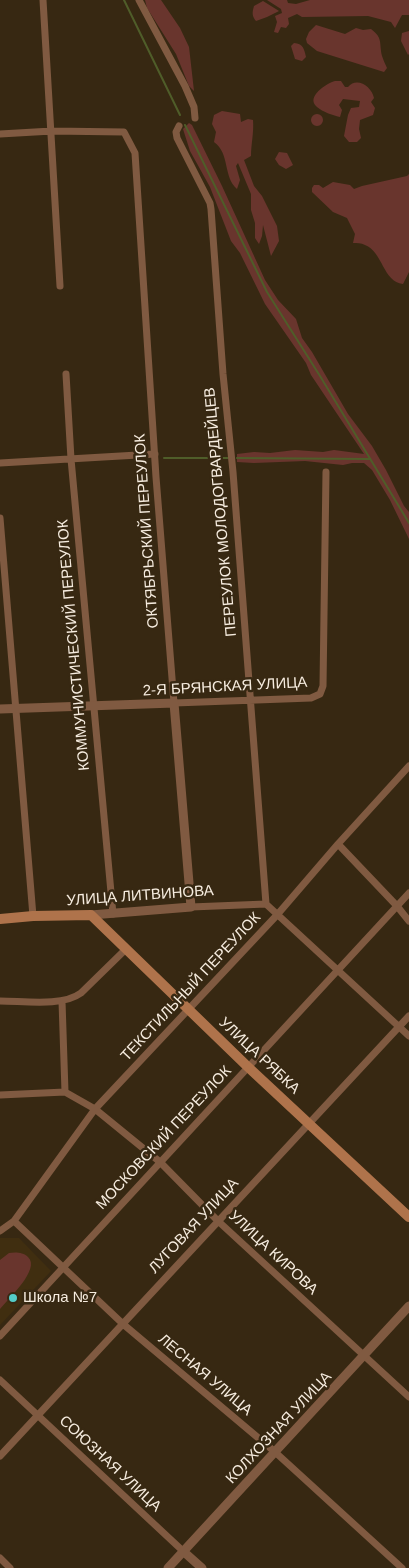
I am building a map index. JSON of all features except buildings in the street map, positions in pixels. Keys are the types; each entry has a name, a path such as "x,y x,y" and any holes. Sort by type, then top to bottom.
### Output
{"main road":[{"name":"УЛИЦА ЛИТВИНОВА","path":"0,919 33,916 91,915"},
{"name":"УЛИЦА РЯБКА","path":"91,915 248,1067 409,1217"}],"street":[{"path":"43,0 60,286"},
{"path":"139,0 185,86 194,107 195,118"},
{"name":"ПЕРЕУЛОК МОЛОДОГВАРДЕЙЦЕВ","path":"179,126 176,132 177,138 210,203 212,217 221,347 234,472 266,904"},
{"path":"0,134 52,131"},
{"name":"ОКТЯБРЬСКИЙ ПЕРЕУЛОК","path":"52,131 124,132 135,153 155,454 191,907"},
{"name":"КОММУНИСТИЧЕСКИЙ ПЕРЕУЛОК","path":"66,374 71,460 113,914"},
{"path":"0,463 155,454"},
{"name":"2-Я БРЯНСКАЯ УЛИЦА","path":"0,710 311,698 320,694 322,686 326,472"},
{"path":"0,518 33,916"},
{"name":"ТЕКСТИЛЬНЫЙ ПЕРЕУЛОК","path":"0,1231 14,1221 96,1109 277,915 409,766"},
{"path":"338,844 409,921"},
{"name":"МОСКОВСКИЙ ПЕРЕУЛОК","path":"0,1336 409,893"},
{"path":"266,904 409,1036"},
{"name":"УЛИЦА ЛИТВИНОВА","path":"91,915 191,907 266,904"},
{"path":"0,1001 62,1001 73,999 126,949"},
{"path":"0,1095 65,1092 62,1001"},
{"name":"ЛУГОВАЯ УЛИЦА","path":"0,1456 409,1016"},
{"name":"УЛИЦА КИРОВА","path":"65,1092 96,1109 160,1162 218,1221 409,1397"},
{"name":"ЛЕСНАЯ УЛИЦА","path":"14,1221 122,1324 275,1452 402,1568"},
{"name":"КОЛХОЗНАЯ УЛИЦА","path":"168,1568 409,1306"},
{"name":"СОЮЗНАЯ УЛИЦА","path":"0,1380 202,1568"},
{"path":"0,1558 10,1568"}],"shaded area":[{"path":"145,0 161,0 180,28 189,47 194,91 189,86 176,54 147,8"},
{"path":"267,0 287,0 288,3 296,4 310,0 409,0 409,15 402,15 395,28 391,22 368,16 302,17 297,14 288,18 289,24 286,28 281,27 278,33 274,32 277,22 275,16 282,13 281,9"},
{"path":"263,1 279,11 256,21 253,14 254,6"},
{"path":"316,25 345,34 356,28 363,30 371,29 379,38 382,56 387,68 384,72 317,51 307,43 306,39 309,32"},
{"path":"409,31 408,55 401,41 402,33"},
{"path":"294,43 301,45 304,49 306,57 302,61 295,59 291,46"},
{"path":"335,81 341,81 345,87 356,83 364,84 373,94 374,98 371,102 375,108 373,115 360,120 361,138 357,142 349,142 344,136 351,108 359,107 360,101 343,99 339,105 342,110 340,117 322,110 314,103 315,95 318,91"},
{"path":"222,111 240,114 241,122 248,119 253,120 251,156 244,160 254,186 262,196 277,226 279,241 271,256 263,225 259,244 255,238 251,194 238,163 236,166 240,180 237,189 230,178 222,152 214,142 216,132 212,124 214,115"},
{"path":"315,114 319,114 323,120 319,126 315,126 311,122 311,118"},
{"path":"189,123 192,125 222,186 265,280 278,300 296,319 302,338 348,414 372,446 409,512 409,539 390,500 372,470 364,463 343,465 305,461 237,462 237,454 254,452 270,453 295,450 323,452 334,450 364,454 311,375 306,363 265,304 240,253 231,241 210,187 190,151 183,129"},
{"path":"279,152 287,153 293,165 286,169 279,165 275,159"},
{"path":"409,174 409,272 403,284 391,278 371,249 362,244 353,243 355,234 347,218 333,212 312,192 312,188 314,185 319,185 323,188 333,182 350,185 354,189"},
{"name":"Школа №7","path":"0,1238 19,1238 51,1271 0,1325"},
{"path":"14,1252 26,1255 31,1262 30,1269 22,1284 0,1309 0,1260 9,1253"}],"waterway":[{"path":"124,0 180,115"},
{"path":"185,125 267,292 409,523"},
{"path":"164,458 228,458"},
{"path":"237,458 369,459"}],"place":[{"name":"Школа №7","path":"13,1298"}]}
